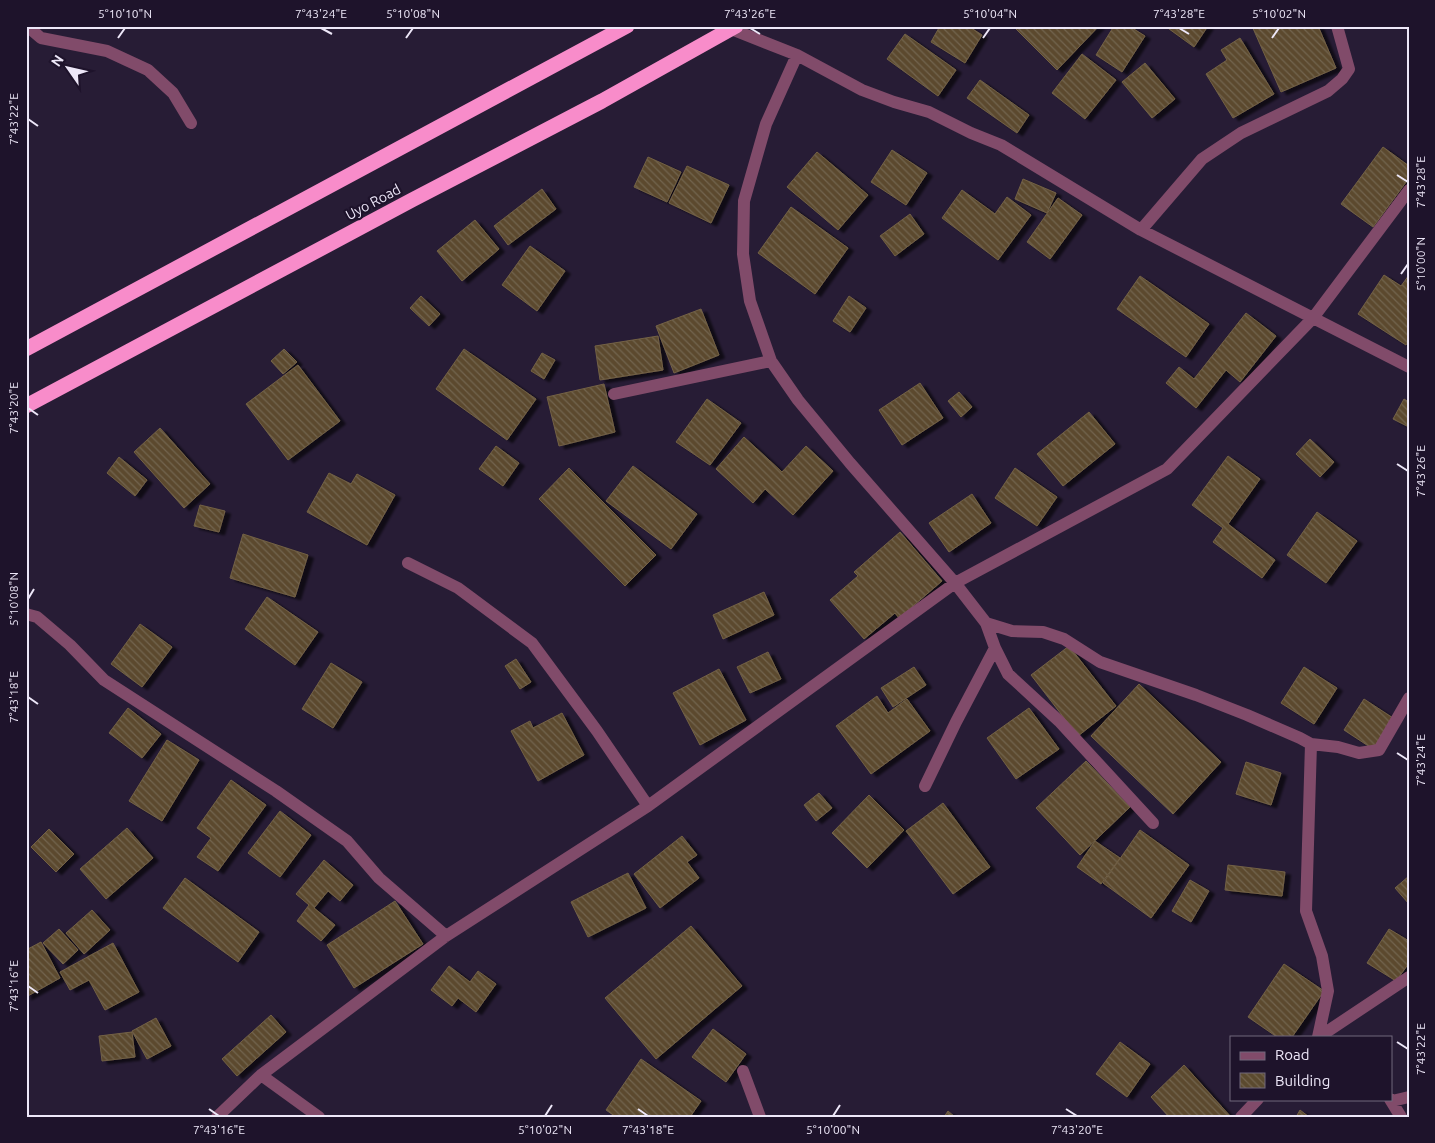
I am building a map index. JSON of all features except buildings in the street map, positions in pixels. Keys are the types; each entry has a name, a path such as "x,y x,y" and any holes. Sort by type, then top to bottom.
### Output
{"highway":[{"path":"26,350 627,26"},
{"name":"Uyo Road","path":"26,406 602,101 733,28"}],"street":[{"path":"27,26 41,38 106,51 148,70 173,93 191,123"},
{"path":"1141,230 1202,158 1240,133 1328,90 1342,79 1349,69 1338,26"},
{"path":"733,28 797,55 862,90 929,112 971,133 1001,145 1141,230 1409,367"},
{"path":"797,55 766,124 744,201 743,254 750,302 771,361 798,400 850,463 955,583 986,623 995,648 1008,674 1059,721 1153,823"},
{"path":"217,1117 261,1075 446,936 648,806 955,583 1167,469 1313,318 1409,190"},
{"path":"614,394 771,361"},
{"path":"408,563 458,588 532,643 597,731 648,806"},
{"path":"26,614 37,617 70,645 104,680 268,786 348,841 379,878 446,936"},
{"path":"986,623 1012,630 1043,632 1064,639 1100,662 1196,695 1247,715 1311,744 1338,747 1358,753 1379,750 1409,698"},
{"path":"925,786 995,648"},
{"path":"1311,744 1306,911 1322,956 1328,991 1319,1036"},
{"path":"1320,1036 1409,977"},
{"path":"743,1072 760,1117"},
{"path":"261,1075 319,1117"},
{"path":"1392,1100 1409,1097"},
{"path":"1241,1117 1257,1100"},
{"path":"1391,1100 1401,1117"}]}
